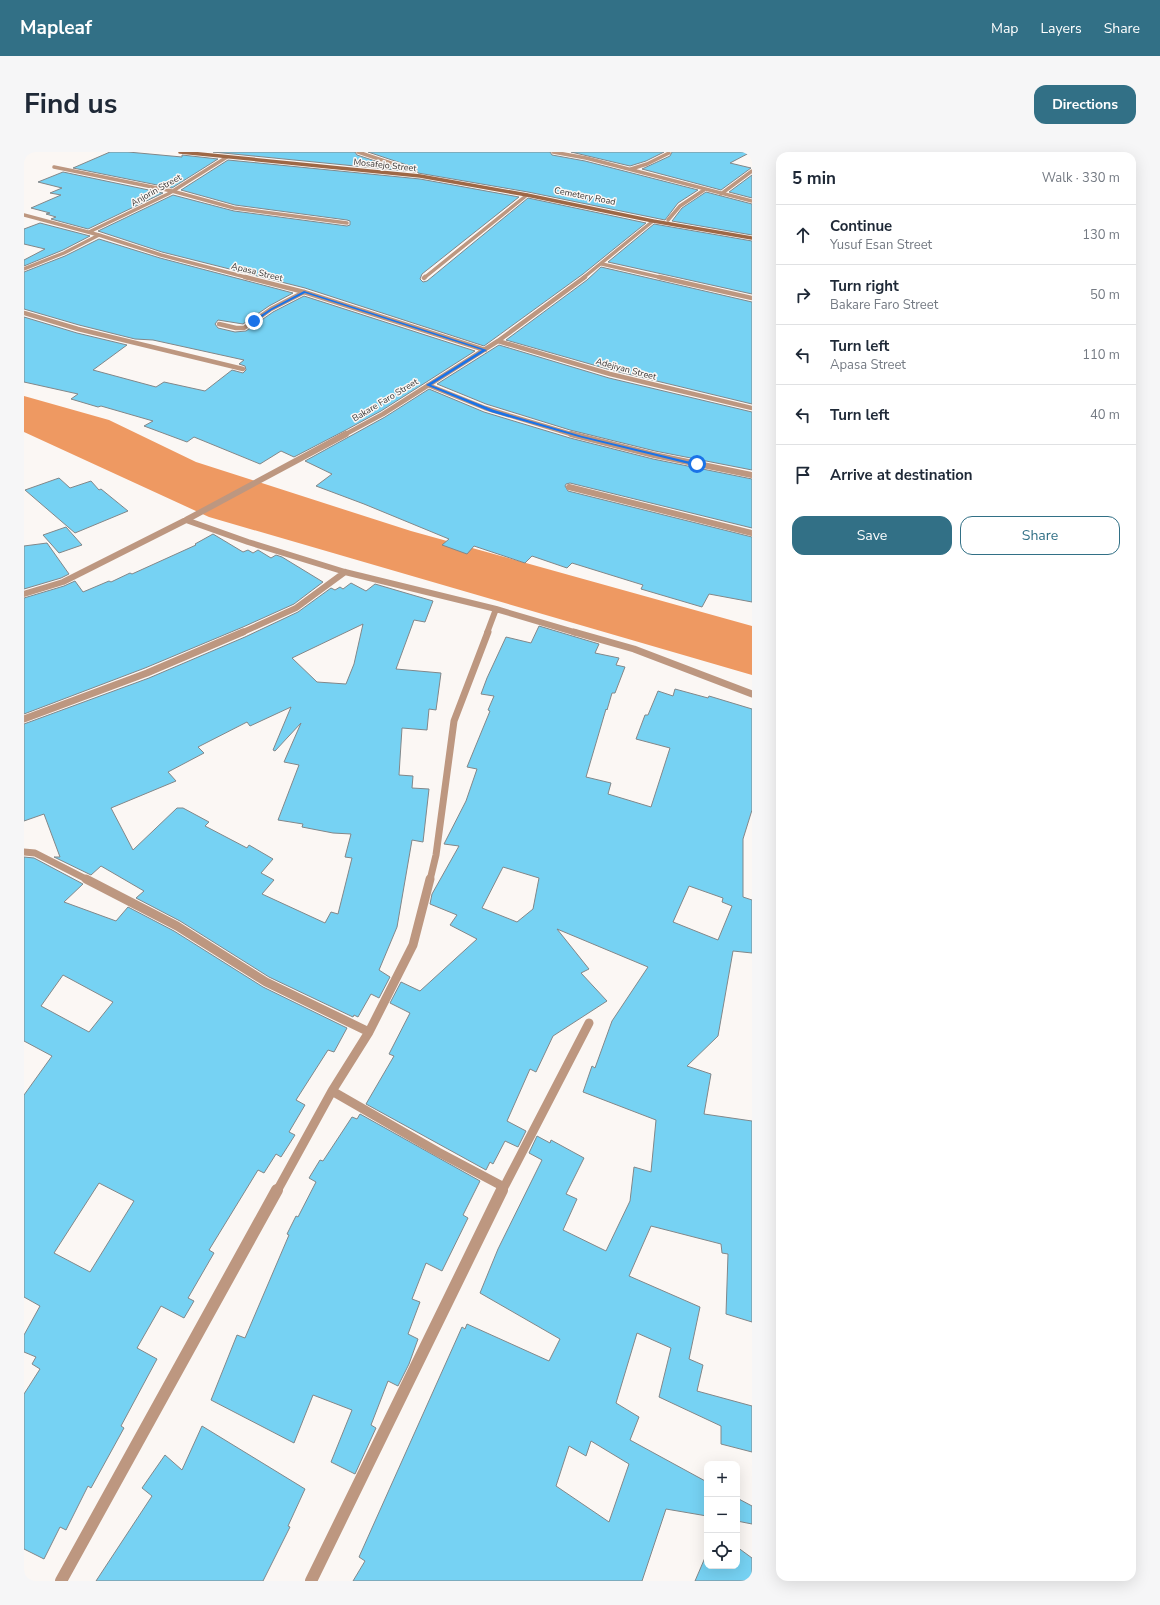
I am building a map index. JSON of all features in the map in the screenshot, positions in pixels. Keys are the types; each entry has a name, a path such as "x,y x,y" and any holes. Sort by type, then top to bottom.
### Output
{"main road":[{"name":"Mosafejo Street","path":"180,152 420,176"},
{"name":"Mosafejo Street","path":"222,152 416,172"},
{"path":"272,161 275,157"},
{"name":"Cemetery Road","path":"416,172 752,235"},
{"name":"Cemetery Road","path":"420,176 653,221 752,238"}],"street":[{"path":"358,152 416,172"},
{"path":"553,152 586,158 630,169 752,202"},
{"path":"630,169 647,164 669,153"},
{"name":"Anjorin Street","path":"89,232 172,191 227,157"},
{"path":"54,167 172,191 241,209 347,223"},
{"path":"720,194 752,171"},
{"path":"668,220 680,206 704,190"},
{"path":"424,278 527,196"},
{"name":"Apasa Street","path":"24,216 89,232 161,255 304,292 485,350"},
{"name":"Bakare Faro Street","path":"24,594 63,582 188,519 383,414 498,341 602,264 653,221"},
{"path":"24,269 64,253 98,235"},
{"path":"602,264 752,298"},
{"path":"218,324 236,328 244,328 271,309 304,292"},
{"path":"24,313 54,324 81,331 163,348 243,369"},
{"name":"Adejiyan Street","path":"498,341 610,374 752,408"},
{"path":"428,385 492,411 581,436 697,464 752,475"},
{"path":"569,487 752,533"},
{"path":"188,519 248,542 345,572 496,609 634,649 752,694"},
{"path":"24,719 147,673 296,608 345,572"},
{"path":"61,1581 332,1091 369,1032 413,945 436,855 454,721 496,609"},
{"path":"24,852 35,853 177,926 266,982 369,1032"},
{"path":"311,1581 504,1187 589,1023"},
{"path":"332,1091 438,1152 504,1187"}],"shaded area":[{"path":"24,396 109,420 196,462 411,531 752,626 752,675 209,517 24,432"}],"building":[{"path":"110,152 128,152 182,157 182,155 218,159 172,188 73,168"},
{"path":"213,152 355,152 357,155 406,171"},
{"path":"368,152 550,152 552,155 585,161 698,190 678,203 665,220 528,192 418,173 416,168"},
{"path":"571,152 664,152 646,161 630,166"},
{"path":"672,152 751,152 730,163 751,168 721,190 642,169 670,156"},
{"path":"228,160 420,179 519,197 422,274 420,279 423,282 427,281 528,198 646,223 583,274 484,346 305,288 162,252 98,231 173,195 234,211 347,226 350,225 350,221 347,220 235,205 181,190"},
{"path":"63,172 163,193 88,229 51,219 56,217 46,214 50,213 31,208 61,195 50,193 62,188 38,182"},
{"path":"752,175 752,198 729,192"},
{"path":"706,192 752,204 752,235 672,221 682,208"},
{"path":"40,223 90,236 63,250 24,266 24,260 45,249 24,244 24,229"},
{"path":"654,224 752,241 752,294 608,262"},
{"path":"99,239 160,258 293,293 269,306 243,324 218,320 215,324 218,328 235,332 246,331 273,312 304,296 475,351 381,411 346,430 294,457 281,451 260,464 194,437 187,442 144,426 153,421 71,399 78,394 24,382 24,317 77,333 127,345 93,370 156,387 164,382 205,391 232,370 243,373 246,370 245,366 239,364 244,360 153,340 135,339 24,309 24,272 65,256"},
{"path":"601,267 752,302 752,404 611,370 506,340 587,280"},
{"path":"499,345 609,378 752,412 752,470 655,451 570,430 486,404 437,384"},
{"path":"429,389 484,412 570,438 653,459 752,479 752,528 570,483 566,484 565,486 568,491 752,537 752,602 709,594 702,607 641,589 643,585 572,563 567,568 532,556 525,563 474,546 467,554 442,545 449,539 316,486 332,474 305,461 385,417"},
{"path":"59,478 70,488 91,481 99,490 101,489 128,511 75,533 25,490"},
{"path":"66,527 82,545 59,553 43,535"},
{"path":"213,534 243,552 248,550 253,553 258,550 271,558 276,555 282,557 323,582 294,604 243,627 145,668 24,714 24,598 64,586 75,581 83,592 109,581 111,582 130,573 132,574 196,545 195,544"},
{"path":"47,543 69,574 61,578 24,589 24,546"},
{"path":"351,583 366,591 375,584 433,601 425,622 414,620 396,669 441,673 436,710 429,709 427,730 402,728 399,775 413,776 412,788 429,789 423,842 412,840 397,927 379,970 390,977 379,998 371,994 358,1017 354,1015 353,1017 269,977 180,921 136,898 144,891 101,866 91,875 54,857 60,857 44,814 24,821 24,724 149,678 245,637 298,612 331,588 335,590 340,587 343,589","holes":["363,624 354,664 346,684 317,682 292,658","291,707 273,750 275,751 301,723 284,762 299,765 278,820 303,824 302,827 333,833 351,834 345,857 352,858 338,914 331,912 325,923 262,894 274,880 261,873 273,859 249,845 247,848 205,826 209,822 183,808 177,808 133,850 111,808 176,781 168,772 204,753 198,747 247,722 250,726"]},
{"path":"539,626 599,644 595,653 619,658 616,665 625,667 615,693 612,693 607,710 606,709 586,777 611,783 608,794 651,807 670,748 636,739 645,715 648,715 658,691 673,696 675,689 708,698 709,696 752,709 752,810 743,839 743,897 752,900 752,953 733,951 718,1036 687,1066 711,1074 704,1114 752,1121 752,1322 726,1314 728,1254 722,1253 721,1244 651,1226 629,1276 700,1307 689,1359 703,1365 697,1391 752,1406 752,1452 721,1444 721,1426 659,1397 671,1348 637,1333 616,1403 639,1417 630,1440 704,1480 704,1515 666,1509 642,1581 353,1581 365,1561 359,1557 462,1327 465,1329 467,1324 549,1361 560,1339 480,1293 498,1249 542,1160 529,1153 537,1136 550,1143 551,1140 584,1158 566,1194 577,1199 563,1230 606,1251 630,1201 634,1167 651,1172 656,1120 583,1092 592,1066 595,1068 612,1021 648,967 557,929 589,969 581,973 607,1001 553,1036 536,1072 530,1069 507,1121 526,1131 518,1147 505,1141 493,1164 490,1162 486,1170 366,1104 394,1056 389,1054 410,1013 390,1003 401,982 420,991 477,939 450,925 457,915 430,904 432,894 459,846 444,844 466,801 477,769 467,767 490,711 488,710 494,696 481,694 506,637 531,643","holes":["503,867 539,878 533,909 517,922 482,908","689,886 723,898 722,902 732,906 718,940 673,922","591,1441 629,1464 609,1522 556,1486 569,1446 586,1456"]},
{"path":"24,857 34,858 83,884 64,902 116,921 128,907 174,931 263,987 347,1028 334,1052 328,1050 296,1100 305,1105 289,1132 295,1135 281,1157 276,1154 264,1173 258,1170 209,1250 214,1253 188,1298 194,1301 184,1318 161,1306 137,1348 157,1359 121,1426 124,1428 91,1488 88,1486 66,1530 60,1527 44,1559 24,1549 24,1394 40,1369 32,1364 36,1357 24,1352 24,1335 40,1306 24,1297 24,1095 52,1056 24,1041","holes":["63,975 113,1002 89,1032 41,1006","99,1183 134,1201 90,1272 54,1253"]},
{"path":"360,1114 480,1181 463,1215 468,1218 442,1271 426,1263 412,1299 420,1302 408,1334 418,1339 409,1364 398,1386 388,1381 371,1425 376,1428 355,1474 331,1462 352,1410 313,1395 294,1443 211,1400 237,1335 245,1338 289,1235 287,1234 296,1216 298,1217 316,1182 309,1178 320,1160 323,1161 352,1117 357,1119"},
{"path":"202,1426 305,1489 288,1526 290,1527 263,1581 96,1581 152,1496 142,1488 165,1455 182,1470"},
{"path":"740,1500 752,1506 752,1524 740,1522"},
{"path":"740,1549 752,1558 752,1581 695,1581 704,1560 704,1569 740,1569"}],"route":[{"path":"254,321 271,309 304,292 485,350 428,385 492,411 581,436 697,464"}]}
